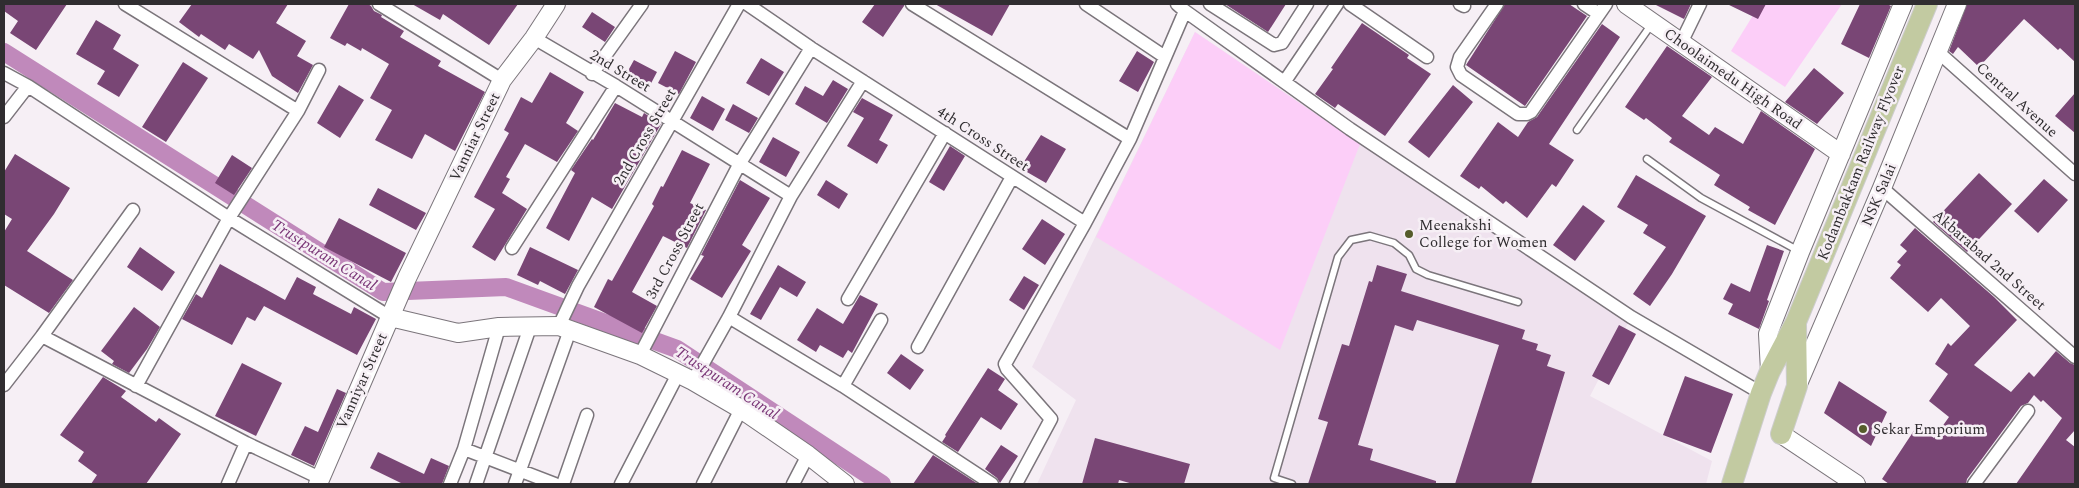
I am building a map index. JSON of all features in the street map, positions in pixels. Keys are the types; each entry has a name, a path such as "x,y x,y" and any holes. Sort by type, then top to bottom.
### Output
{"main road":[{"name":"Kodambakkam Railway Flyover","path":"1732,484 1761,392 1799,316 1927,4"},
{"name":"Kodambakkam Railway Flyover","path":"1781,434 1797,386 1799,316"}],"street":[{"path":"125,4 298,111"},
{"path":"379,4 502,80"},
{"name":"Vanniar Street","path":"407,278 502,80 534,38 556,4"},
{"path":"592,74 642,4"},
{"name":"2nd Cross Street","path":"515,484 578,286 673,123 739,4"},
{"name":"4th Cross Street","path":"747,4 811,48 1085,223"},
{"path":"1086,4 1166,57"},
{"path":"1210,4 1274,45 1282,43 1305,5"},
{"path":"1284,81 1337,4"},
{"path":"1350,4 1427,57"},
{"path":"1497,4 1460,58 1457,67 1461,75 1518,114 1523,115 1531,112 1602,9 1584,4"},
{"name":"Choolaimedu High Road","path":"1626,4 1841,154"},
{"path":"1681,43 1700,4"},
{"path":"1770,371 1768,334 1903,4"},
{"name":"NSK Salai","path":"1797,386 1882,188 1957,4"},
{"path":"919,6 1130,139"},
{"path":"1016,484 1051,419 1007,369 1005,364 1130,139 1166,57 1181,8 1262,68 1284,81 1350,129 1631,317 1761,392"},
{"path":"1224,39 1236,20"},
{"name":"2nd Street","path":"534,38 592,74 616,86 791,196"},
{"name":"3rd Cross Street","path":"640,355 740,163 811,48"},
{"name":"Central Avenue","path":"1937,51 2075,174"},
{"path":"136,386 229,218 298,111 319,70"},
{"path":"4,73 28,86 229,218 390,317 458,333 499,327 565,328 640,355 741,409 808,455 845,484"},
{"path":"621,484 685,378 714,342 729,317 791,196 863,80"},
{"path":"4,117 28,86"},
{"path":"512,248 616,86"},
{"path":"848,299 945,133"},
{"path":"918,347 1012,177"},
{"name":"Akbarabad 2nd Street","path":"1882,188 2075,357"},
{"path":"4,384 42,336 133,210"},
{"name":"Vanniyar Street","path":"319,481 407,278"},
{"path":"729,317 843,386 992,484"},
{"path":"843,386 881,320"},
{"path":"450,484 464,449 499,327"},
{"path":"476,484 530,327"},
{"path":"42,336 319,481"},
{"path":"703,484 741,409"},
{"path":"1974,484 2028,410"},
{"path":"563,484 587,415"},
{"path":"1781,434 1856,484"},
{"path":"228,484 246,443"},
{"path":"464,449 485,459 555,484"},
{"path":"793,484 808,455"}],"lane":[{"path":"1577,130 1652,23"},
{"path":"1647,159 1700,198 1800,252"},
{"path":"1292,484 1274,478 1338,257 1351,240 1370,236 1394,242 1409,255 1416,269 1428,276 1518,302"}],"shaded area":[{"path":"1760,4 1842,4 1785,87 1731,51"},
{"path":"1195,32 1628,323 1590,396 1712,461 1706,484 1037,484 1076,400 1032,367"},
{"path":"1195,32 1360,144 1280,350 1096,237"}],"building":[{"path":"4,4 67,4 36,50 10,33 18,21 4,11"},
{"path":"192,4 288,4 276,23 306,41 297,56 313,65 298,93 272,76 259,50 253,59 229,44 225,50 201,34 199,37 179,22"},
{"path":"349,4 368,4 374,11 382,15 381,17 404,31 400,37 441,61 438,66 485,92 455,151 425,134 412,159 375,140 392,110 370,98 389,64 362,48 361,51 347,43 345,46 330,38"},
{"path":"412,4 518,4 489,45 443,14 440,20"},
{"path":"875,4 904,4 883,37 862,22"},
{"path":"935,4 1010,4 992,36"},
{"path":"1225,4 1286,4 1268,32"},
{"path":"1505,4 1569,4 1587,16 1525,106 1466,65"},
{"path":"1654,4 1691,4 1684,19"},
{"path":"1727,4 1766,4 1758,19"},
{"path":"1860,4 1887,4 1891,6 1869,58 1841,44"},
{"path":"1967,4 2075,4 2075,62 2060,48 2058,50 2024,19 1979,67 1958,47 1953,54 1949,51"},
{"path":"592,12 615,27 605,42 582,27"},
{"path":"96,20 121,35 113,49 139,65 119,97 97,84 105,71 76,54"},
{"path":"1362,23 1409,55 1407,58 1431,74 1385,136 1338,104 1335,108 1315,94"},
{"path":"1602,24 1620,37 1549,144 1574,160 1556,187 1552,184 1527,218 1506,201 1503,204 1481,186 1479,189 1460,176 1498,122 1518,137 1528,122 1537,117"},
{"path":"1667,46 1712,77 1682,116 1709,135 1715,127 1743,144 1761,111 1815,149 1775,225 1748,210 1750,207 1714,185 1720,175 1669,142 1672,138 1646,118 1644,120 1625,107"},
{"path":"675,51 696,62 679,94 658,83"},
{"path":"1137,51 1154,62 1138,92 1119,81"},
{"path":"761,58 784,72 769,96 746,83"},
{"path":"634,60 657,72 647,91 624,78"},
{"path":"183,62 208,78 166,142 142,127"},
{"path":"1814,68 1844,93 1817,124 1785,102"},
{"path":"550,72 584,92 566,123 578,131 557,162 525,144 506,177 510,179 502,193 527,209 495,261 472,247 495,209 474,197 509,133 504,130 521,97 532,103"},
{"path":"833,80 848,89 827,123 795,104 805,86 823,96"},
{"path":"339,85 364,100 340,138 317,123"},
{"path":"1453,85 1473,102 1429,158 1408,142"},
{"path":"2075,93 2075,133 2055,116"},
{"path":"702,96 725,109 713,131 690,118"},
{"path":"862,98 893,115 879,140 888,145 877,164 847,146 864,118 853,112"},
{"path":"615,103 642,117 644,113 661,124 612,209 592,197 569,241 546,228 575,173 571,170 593,140"},
{"path":"733,104 758,118 749,133 725,120"},
{"path":"1041,135 1066,149 1046,183 1020,168"},
{"path":"773,137 800,152 786,177 759,162"},
{"path":"950,146 965,156 944,191 929,182"},
{"path":"682,150 710,164 690,203 706,210 687,248 663,236 632,292 657,306 642,333 594,307 608,279 612,281 654,206 652,204 661,186 663,187"},
{"path":"15,154 70,188 27,251 73,280 49,313 4,285 4,232 12,219 4,214 4,172"},
{"path":"232,155 252,168 234,195 215,183"},
{"path":"1979,173 2012,204 1967,252 1933,222"},
{"path":"1636,175 1706,216 1672,274 1650,306 1633,294 1666,247 1643,233 1648,225 1617,207"},
{"path":"2044,179 2068,200 2038,233 2014,211"},
{"path":"740,180 770,198 742,245 751,251 722,298 690,279 704,256 701,255"},
{"path":"826,180 848,194 839,209 817,195"},
{"path":"378,188 426,213 416,230 369,205"},
{"path":"1583,205 1605,221 1575,261 1553,245"},
{"path":"339,218 406,253 391,282 324,247"},
{"path":"1042,219 1065,234 1045,265 1022,249"},
{"path":"1915,228 1994,297 2017,320 1974,365 2011,392 2029,372 2034,377 2056,351 2075,365 2075,430 2066,440 2075,447 2075,484 2016,484 2062,418 2043,400 2041,402 2034,395 2028,403 2021,406 1967,479 1966,484 1889,484 1882,479 1917,426 1934,438 1949,417 1929,401 1948,374 1935,364 1948,343 1951,346 1970,326 1941,298 1928,312 1890,278 1901,265 1897,262 1907,251 1900,245"},
{"path":"1767,245 1784,251 1759,329 1728,314 1733,304 1723,299 1731,283 1750,292"},
{"path":"140,247 175,272 162,291 127,267"},
{"path":"530,247 578,270 565,294 540,281 538,285 517,275"},
{"path":"220,264 285,300 297,277 316,287 313,294 351,314 354,307 376,319 357,355 264,306 255,321 247,317 232,345 182,319 196,294 202,298"},
{"path":"778,265 806,282 797,297 780,287 761,320 750,314"},
{"path":"1377,265 1407,274 1401,291 1525,330 1522,339 1538,344 1536,350 1551,355 1547,366 1565,372 1531,484 1455,484 1499,345 1417,320 1413,331 1395,325 1358,445 1373,449 1370,460 1436,481 1436,484 1308,484 1328,422 1318,419 1342,344 1349,346 1369,281 1372,282"},
{"path":"1024,276 1039,285 1024,310 1009,300"},
{"path":"860,295 878,304 852,353 848,350 843,358 820,345 816,352 797,340 817,308 843,324"},
{"path":"134,307 160,327 147,349 129,373 112,364 114,361 101,351"},
{"path":"1619,325 1636,334 1609,385 1592,376"},
{"path":"901,354 924,370 910,390 887,373"},
{"path":"242,363 282,383 256,436 215,416"},
{"path":"988,368 1005,379 998,390 1018,404 1001,430 981,417 958,452 942,442"},
{"path":"1685,376 1733,394 1711,453 1663,435"},
{"path":"103,377 126,391 121,397 156,422 159,418 181,434 146,484 91,484 97,475 78,461 84,452 60,435"},
{"name":"Sekar Emporium","path":"1839,381 1887,412 1871,446 1824,413"},
{"path":"337,389 346,393 314,466 291,455 305,426 318,432"},
{"path":"1095,438 1190,464 1184,484 1133,484 1119,480 1118,484 1082,484"},
{"path":"1001,445 1018,456 1000,483 997,478 985,469"},
{"path":"378,452 424,474 431,458 449,466 442,484 403,484 370,468"},
{"path":"933,455 978,484 913,484"}],"waterway":[{"name":"Trustpuram Canal","path":"4,52 383,292 506,287 677,349 882,484"}],"place":[{"name":"Meenakshi College for Women","path":"1409,234"},
{"name":"Sekar Emporium","path":"1863,429"}]}
